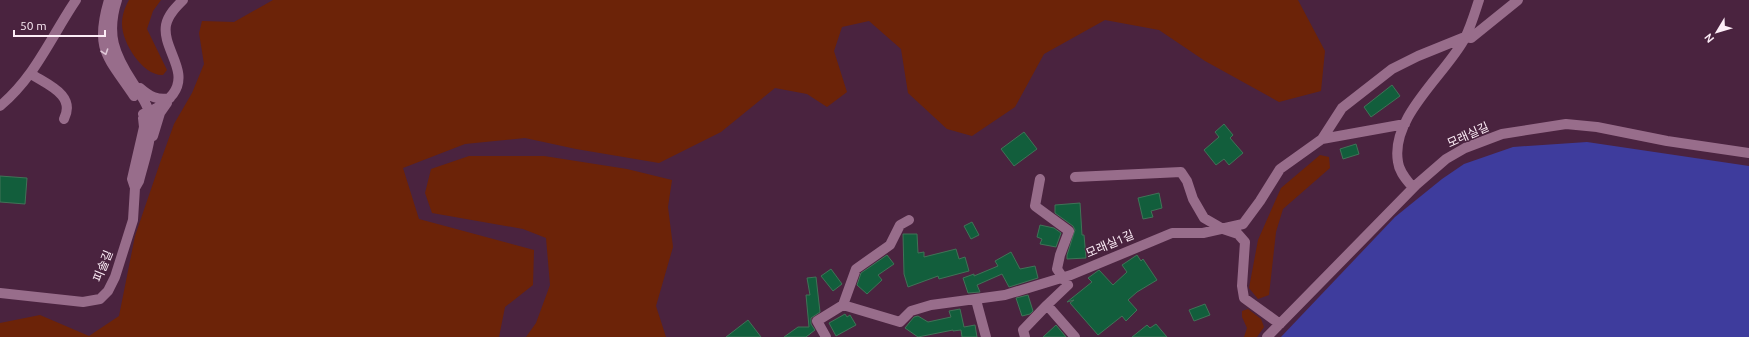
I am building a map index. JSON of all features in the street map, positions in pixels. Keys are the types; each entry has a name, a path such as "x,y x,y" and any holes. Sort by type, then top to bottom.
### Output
{"street":[{"path":"0,106 14,94 31,74 76,0"},
{"name":"피솔길","path":"0,293 83,302 100,299 108,291 115,278 133,220 135,188 132,179 146,113 116,72 107,58 103,48 103,24 109,0"},
{"name":"피솔길","path":"117,0 112,14 111,28 113,46 118,58 144,100 150,133 139,181 135,188"},
{"path":"147,144 152,138 160,113 178,85 179,79 166,32 166,25 173,11 183,0"},
{"path":"1413,188 1401,172 1398,162 1398,143 1405,124 1418,102 1453,56 1465,37 1479,0"},
{"path":"1322,139 1342,108 1392,69 1418,56 1465,37 1471,38 1518,0"},
{"path":"31,74 62,95 68,102 68,112 64,119"},
{"path":"132,82 150,96 158,99 170,98"},
{"path":"146,113 164,105 170,98"},
{"name":"모래실1길","path":"843,304 900,322 911,311 931,305 1005,295 1063,277 1172,233 1203,233 1243,224 1260,201 1280,169 1322,139 1405,124"},
{"name":"모래실길","path":"1267,337 1413,188 1446,159 1465,148 1502,134 1566,124 1597,127 1667,141 1749,153"},
{"path":"1076,177 1180,172 1187,182 1193,199 1204,218 1222,229 1238,234 1245,242 1242,286 1244,298 1280,324"},
{"path":"1025,337 1023,330 1046,305 1068,285 1057,269 1068,231 1035,206 1040,179"},
{"path":"826,337 817,320 843,304 856,269 890,245 900,225 909,220"},
{"path":"976,300 986,337"},
{"path":"1046,305 1075,337"}],"shaded area":[{"path":"129,0 161,0 153,11 147,29 167,70 163,75 155,74 148,70 135,57 130,49 123,32 122,24 124,11"},
{"path":"273,0 1298,0 1325,51 1321,91 1279,102 1205,61 1159,30 1105,20 1044,54 1015,107 972,136 947,129 908,93 901,49 869,21 842,27 834,51 847,92 827,107 807,94 775,88 721,132 659,163 576,149 525,138 465,144 403,168 419,219 534,250 533,285 505,307 499,337 0,337 0,323 40,315 89,336 119,316 135,236 174,124 192,93 204,64 199,33 202,21 234,22"},
{"path":"1587,142 1749,166 1749,337 1281,337 1395,217 1442,179 1464,164 1513,147"},
{"path":"1320,155 1329,157 1330,168 1283,209 1276,232 1269,295 1258,299 1249,288 1258,240 1281,188"},
{"path":"469,156 544,156 627,169 672,180 668,207 673,247 656,306 666,337 526,337 536,323 550,285 546,238 523,229 432,213 425,193 431,169"},
{"path":"1248,309 1261,319 1264,327 1257,337 1244,337 1247,328 1242,317 1242,311"}],"building":[{"path":"1392,85 1400,96 1371,117 1364,107"},
{"path":"1224,124 1233,135 1230,138 1243,153 1229,165 1224,159 1216,165 1204,150 1219,137 1215,132"},
{"path":"1024,132 1037,149 1014,166 1001,149"},
{"path":"1356,144 1359,154 1343,159 1340,149"},
{"path":"0,176 27,178 25,204 0,202"},
{"path":"1159,193 1162,208 1151,211 1153,217 1143,219 1138,198"},
{"path":"1080,203 1082,235 1084,235 1086,258 1067,259 1075,230 1073,226 1055,213 1055,205"},
{"path":"972,222 979,235 971,239 964,226"},
{"path":"1040,225 1054,228 1061,233 1056,247 1040,244 1042,239 1037,237"},
{"path":"903,234 917,234 918,253 924,252 924,257 956,249 959,259 965,257 969,271 939,279 938,276 908,287 904,274"},
{"path":"1011,252 1020,269 1035,266 1038,278 1009,287 1002,274 977,285 980,292 968,293 963,278 974,274 974,276 998,266 995,261"},
{"path":"887,255 894,264 878,275 882,280 867,294 857,285 861,273"},
{"path":"1137,255 1141,261 1143,259 1157,280 1137,292 1128,300 1137,310 1126,321 1122,316 1098,335 1070,303 1074,300 1067,302 1092,282 1088,278 1099,270 1113,285 1127,272 1122,265"},
{"path":"831,269 842,284 833,291 821,276"},
{"path":"816,277 820,312 811,318 811,324 815,330 806,337 784,337 798,327 809,327 806,295 810,295 807,278"},
{"path":"1028,295 1033,311 1030,314 1022,316 1016,298"},
{"path":"1205,304 1210,315 1194,321 1189,310"},
{"path":"960,309 964,327 975,325 977,337 962,337 961,330 953,330 918,337 905,328 914,317 918,316 928,322 951,317 949,311"},
{"path":"845,314 847,317 850,315 856,325 836,336 829,323"},
{"path":"748,320 761,337 726,337"},
{"path":"1156,324 1167,337 1132,337 1147,325 1150,328"},
{"path":"1056,325 1066,337 1043,337"}]}
